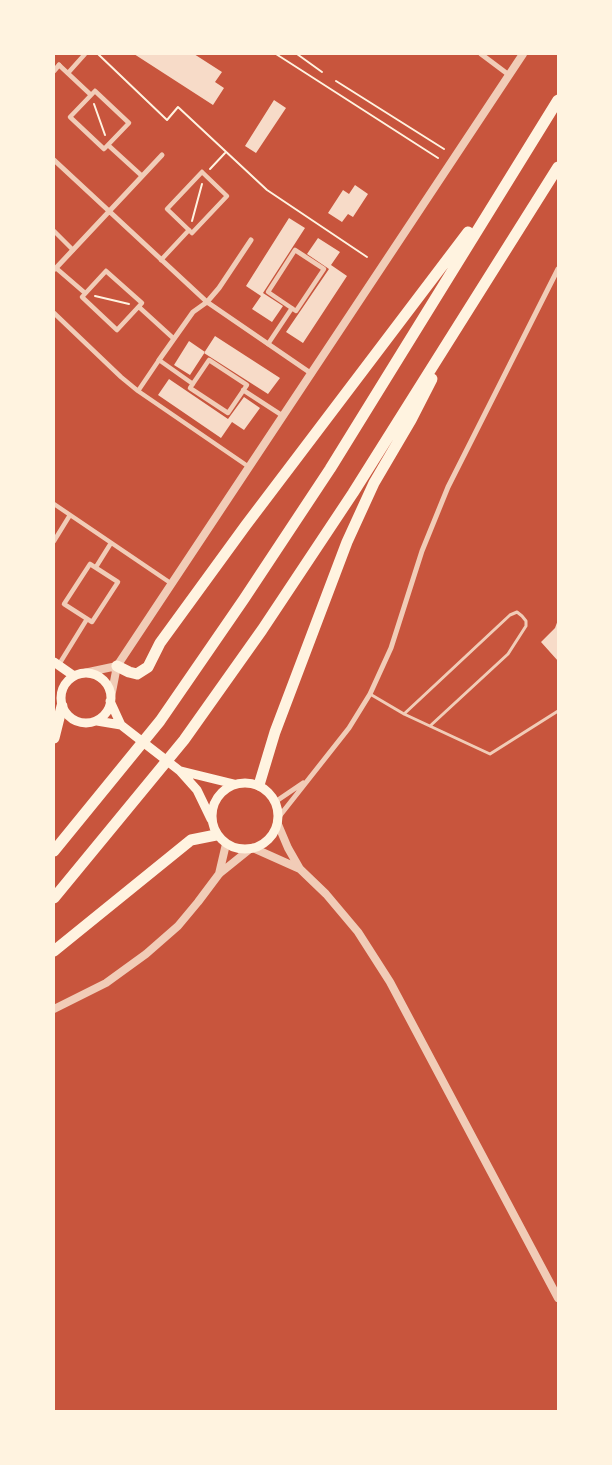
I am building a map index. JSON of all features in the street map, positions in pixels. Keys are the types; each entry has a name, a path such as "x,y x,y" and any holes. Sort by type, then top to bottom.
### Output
{"highway":[{"path":"54,851 160,720 244,599 330,469 508,178 558,100"},
{"path":"54,898 184,740 262,630 353,493 558,167"},
{"path":"117,666 137,674 148,667 160,643 240,533 508,178"},
{"path":"259,786 275,732 347,542 374,483 466,314"},
{"path":"54,731 61,704"},
{"path":"54,951 191,840 216,834"}],"main road":[{"path":"56,664 74,676"},
{"path":"61,704 62,691 66,682 74,676 84,673 95,675 104,681 108,688 110,699 121,725"},
{"path":"54,691 67,715 76,722 87,723 97,720 105,714 110,699"},
{"path":"97,720 121,725 180,770 197,790 216,834 226,844 235,848 252,849 262,845 269,839 274,831 278,812 275,802 265,790 251,783 234,784 180,770"},
{"path":"211,819 212,808 216,798 234,784"}],"street":[{"path":"68,74 85,54"},
{"path":"481,54 510,75"},
{"path":"110,699 117,666 523,54"},
{"path":"54,71 59,65 91,95"},
{"path":"95,91 129,122 108,145 104,149 70,117 95,91"},
{"path":"108,145 142,176"},
{"path":"85,293 55,269 162,155"},
{"path":"54,160 207,302 312,374"},
{"path":"202,172 227,196 192,233 189,230 167,209 202,172"},
{"path":"161,260 189,230"},
{"path":"54,231 73,250"},
{"path":"138,391 173,338 193,312 207,302 219,288 251,240"},
{"path":"296,250 324,269 296,311 292,308 268,292 296,250"},
{"path":"558,270 448,487 422,551 391,648 370,694 349,728 277,820 288,848 300,869 326,894 358,932 390,982 558,1298"},
{"path":"106,271 142,303 139,307 117,330 82,297 106,271"},
{"path":"139,307 173,338"},
{"path":"268,344 292,308"},
{"path":"54,313 121,378 249,466"},
{"path":"159,360 193,384"},
{"path":"209,360 247,385 243,390 228,413 190,388 209,360"},
{"path":"243,390 283,416"},
{"path":"54,504 172,584"},
{"path":"54,541 70,516"},
{"path":"96,567 111,543"},
{"path":"90,564 118,582 92,622 88,619 64,604 90,564"},
{"path":"56,664 88,619"},
{"path":"84,673 117,666"},
{"path":"275,802 308,780"},
{"path":"219,874 226,844"},
{"path":"54,1009 106,983 146,954 178,926 219,874 252,849 300,869"}],"lane":[{"path":"404,714 510,615 517,612 526,621 526,626 508,654 430,726"},
{"path":"370,694 404,714 490,754 558,711"}],"path":[{"path":"98,54 167,120 178,107 267,190 367,257"},
{"path":"276,54 438,158"},
{"path":"297,54 322,72"},
{"path":"336,80 444,149"},
{"path":"91,95 108,145"},
{"path":"189,230 205,174 226,152"},
{"path":"85,293 139,307"}],"building":[{"path":"134,54 194,54 222,72 215,82 224,88 213,105"},
{"path":"274,100 286,108 256,153 245,146"},
{"path":"355,185 368,194 353,217 348,214 342,222 328,213 343,190 349,194"},
{"path":"289,218 305,228 263,293 283,306 272,322 252,309 261,296 246,286"},
{"path":"318,238 340,252 331,265 347,276 303,343 286,332 329,269 307,254"},
{"path":"215,336 280,378 268,394 204,353"},
{"path":"189,341 205,352 190,375 174,365"},
{"path":"169,379 228,419 244,397 260,408 244,430 232,422 221,438 158,395"},
{"path":"558,620 558,661 541,642 555,628"}]}
